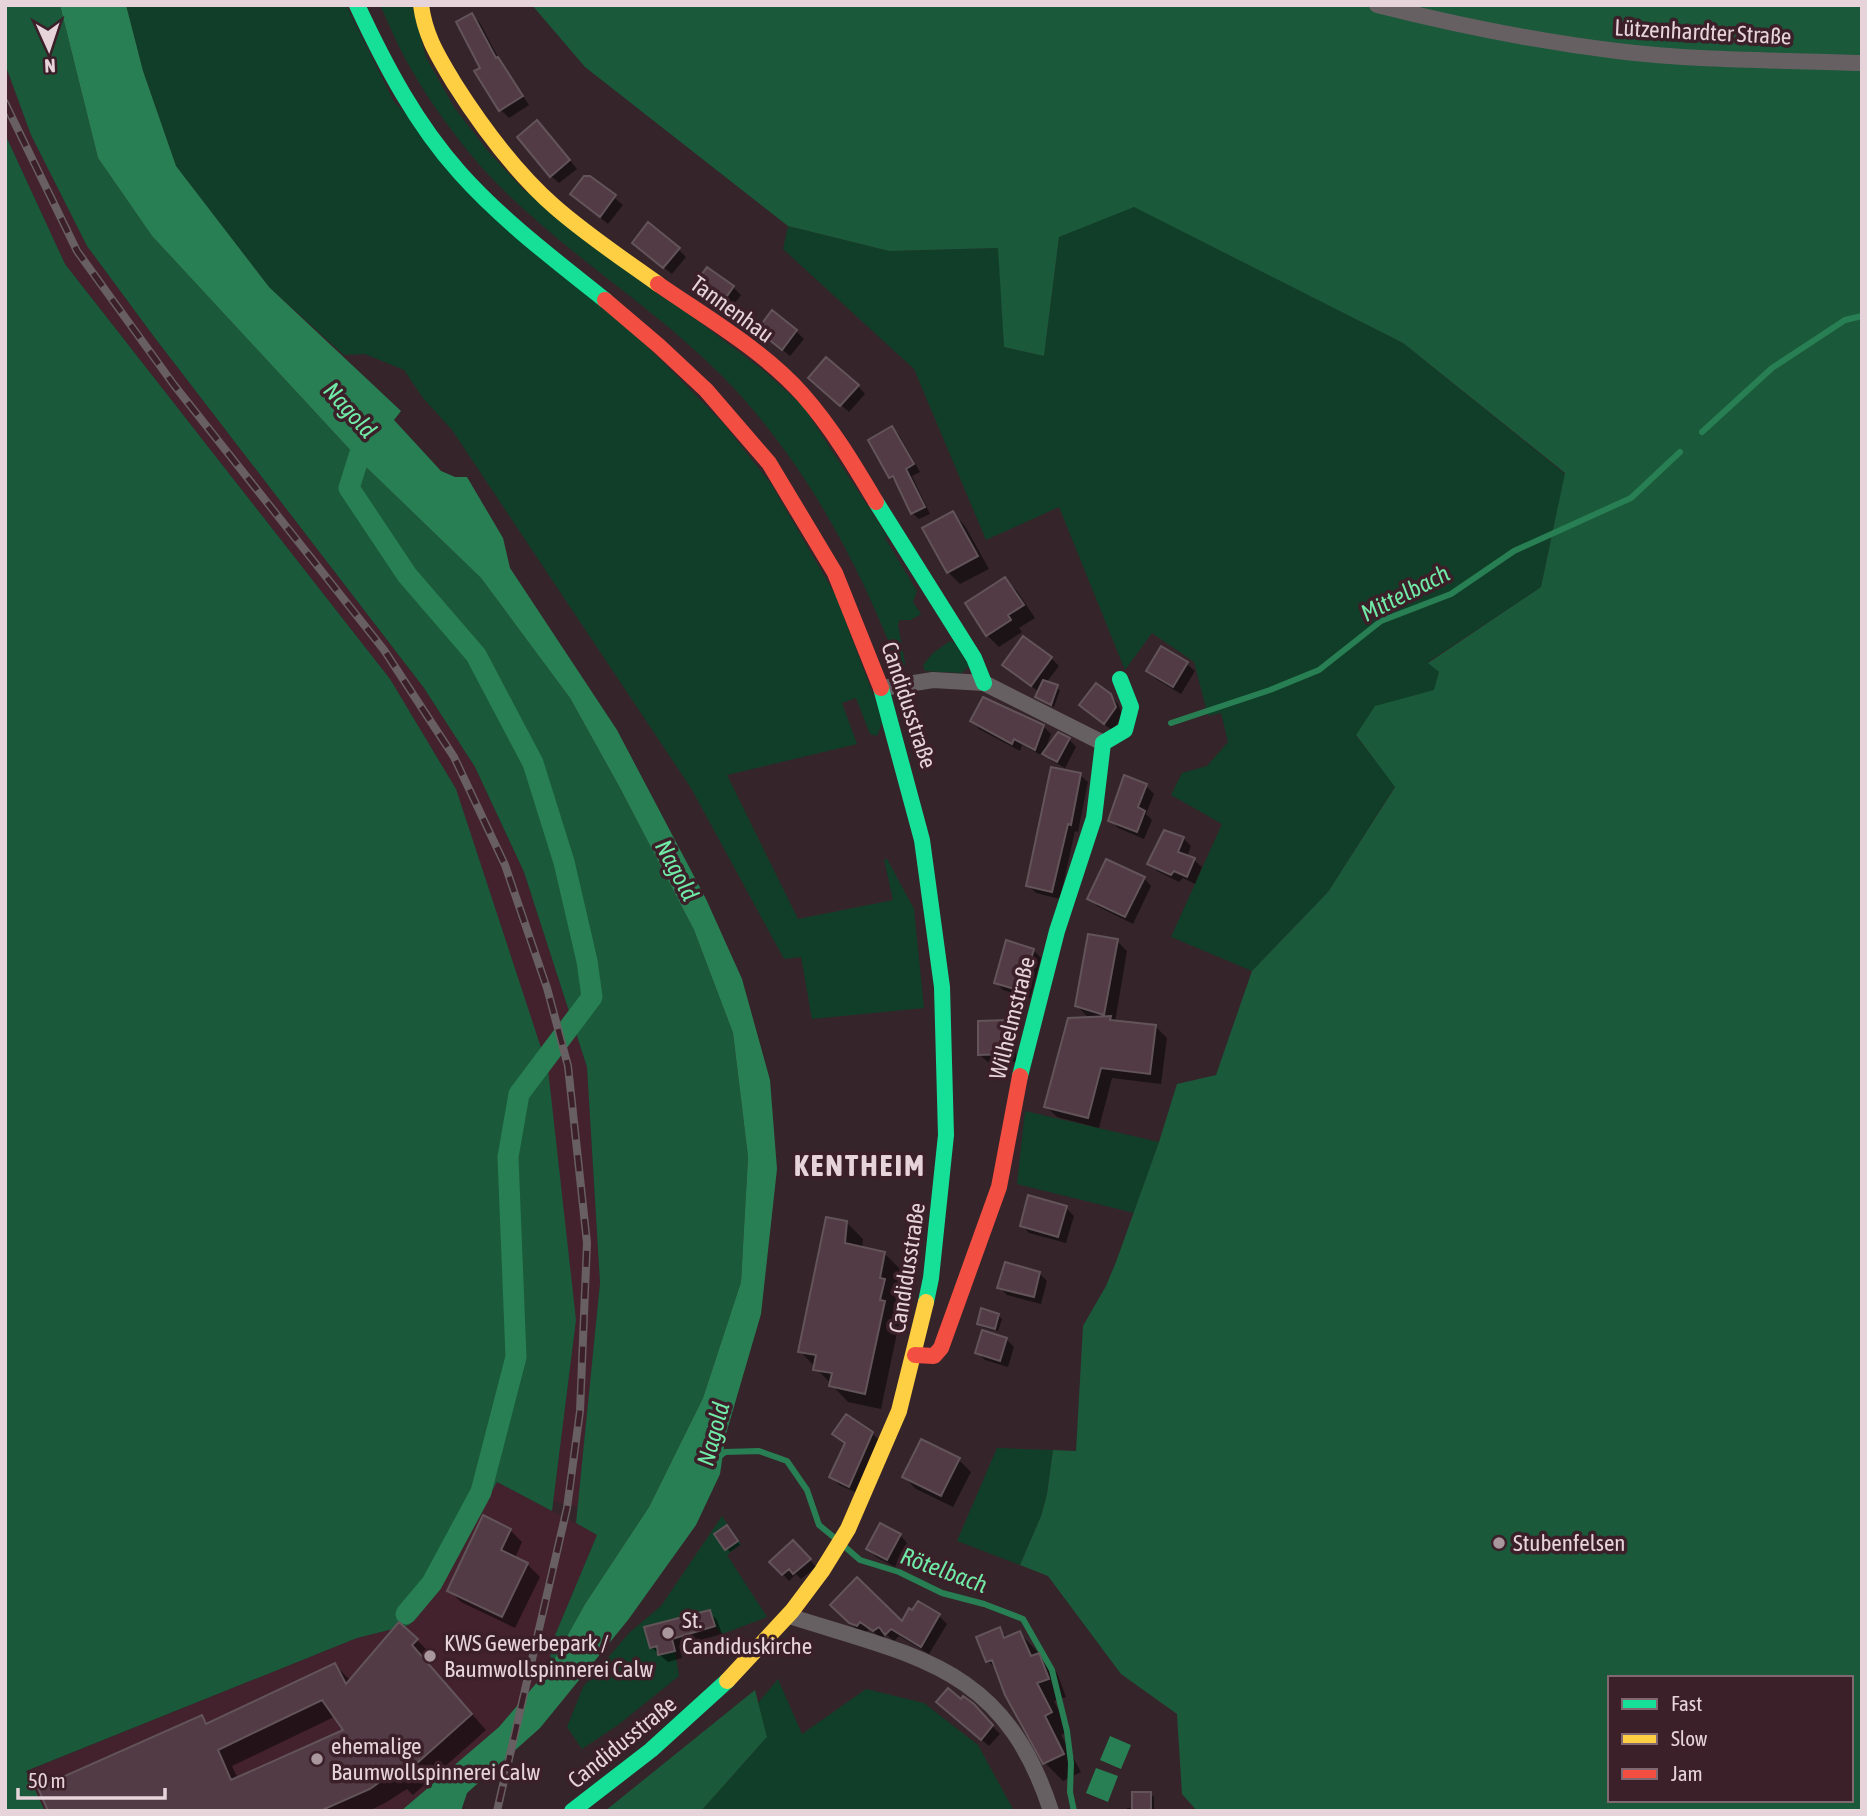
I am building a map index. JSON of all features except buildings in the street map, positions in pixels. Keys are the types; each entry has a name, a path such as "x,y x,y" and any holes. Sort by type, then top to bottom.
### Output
{"main road":[{"name":"Candidusstraße","path":"357,5 405,99 435,142 478,192 525,235 673,358 732,416 801,509 831,561 883,688 920,822 937,938 944,1024 946,1117 940,1213 931,1281 915,1355 892,1434 846,1532 789,1616 729,1681 696,1712 572,1811"},
{"name":"Tannenhau","path":"421,5 424,27 441,61 478,121 527,179 554,206 609,249 756,352 802,394 838,440 974,658 984,683"},
{"path":"1103,743 1125,730 1131,707 1120,680"},
{"name":"Wilhelmstraße","path":"915,1355 934,1356 941,1348 999,1187 1024,1057 1057,931 1094,818 1103,743"}],"street":[{"name":"Lützenhardter Straße","path":"1377,5 1468,28 1619,51 1862,63"},
{"path":"883,688 933,680 984,683 1103,743"},
{"path":"789,1616 920,1658 964,1682 988,1701 1009,1723 1041,1779 1051,1811"}],"shaded area":[{"path":"5,5 60,5 98,158 152,236 366,467 481,578 570,698 694,930 733,1033 748,1157 741,1282 703,1398 649,1507 585,1604 550,1667 551,1645 597,1535 576,1523 600,1283 587,1067 524,872 475,767 424,688 87,246 31,135 5,64"},
{"path":"126,5 346,5 394,102 723,423 771,484 836,596 883,721 877,736 870,734 856,698 842,703 857,744 727,775 798,919 893,900 884,859 887,859 914,909 924,1008 812,1019 801,957 784,959 691,788 452,430 423,398 404,370 365,354 344,355 269,287 176,166 143,71"},
{"path":"380,5 412,5 426,57 454,107 488,151 523,189 763,370 803,406 887,536 885,538 917,591 913,602 921,614 911,620 900,620 898,625 904,670 900,670 869,596 833,526 792,460 768,428 712,366 546,229 484,170 426,94"},
{"path":"532,5 1862,5 1862,1811 1197,1811 1182,1794 1177,1714 1121,1674 1048,1576 1020,1565 1041,1516 1053,1450 1076,1451 1083,1326 1106,1286 1116,1262 1177,1084 1216,1075 1252,971 1328,892 1395,787 1356,735 1375,706 1434,690 1439,672 1428,663 1541,587 1565,473 1403,343 1134,207 1059,237 1044,356 1004,347 998,248 889,251 788,226 585,67"},
{"path":"5,64 31,135 87,246 424,688 475,767 524,872 587,1067 600,1283 578,1507 553,1501 576,1320 456,789 390,679 65,264 5,134"},
{"path":"5,134 65,264 390,679 456,789 548,1069 576,1320 552,1511 497,1482 441,1584 409,1625 357,1638 26,1771 45,1811 5,1811"},
{"path":"1133,206 1403,343 1565,474 1541,587 1428,662 1439,672 1435,690 1375,707 1356,736 1395,786 1328,892 1252,971 1171,937 1222,824 1171,795 1182,773 1207,766 1228,742 1221,713 1208,716 1194,662 1152,633 1125,670 1059,507 986,540 914,369 783,249 788,226 889,251 999,248 1004,347 1044,356 1059,237"},
{"path":"950,641 956,644 969,666 962,673 925,671 923,665 933,653"},
{"path":"1025,1111 1159,1142 1134,1213 1017,1184"},
{"path":"997,1448 1053,1450 1041,1516 1020,1565 957,1541"},
{"name":"KWS Gewerbepark / Baumwollspinnerei Calw","path":"497,1482 597,1535 551,1645 550,1667 499,1727 401,1811 45,1811 25,1772 357,1638 409,1625 441,1584"},
{"path":"722,1516 741,1544 727,1555 767,1617 722,1634 715,1626 709,1610 644,1627 650,1648 657,1646 658,1655 675,1651 679,1676 618,1725 582,1749 567,1727 583,1687 629,1633 661,1606"},
{"path":"778,1679 802,1734 866,1689 924,1703 978,1745 1014,1811 701,1811 767,1737 758,1703"},
{"path":"755,1690 767,1737 701,1811 605,1811"}],"water":[{"name":"Nagold","path":"60,5 126,5 143,71 176,166 269,287 401,411 394,420 441,471 455,477 467,477 503,538 510,568 617,730 706,899 742,979 770,1080 777,1169 761,1314 726,1434 720,1474 696,1525 628,1620 540,1728 467,1793 461,1811 401,1811 499,1727 550,1667 585,1604 649,1507 703,1398 741,1282 748,1157 733,1033 694,930 570,698 481,578 366,467 152,236 98,158"},
{"path":"1110,1736 1131,1745 1121,1769 1100,1760"},
{"path":"1096,1768 1118,1776 1108,1802 1086,1793"}],"waterway":[{"name":"Mittelbach","path":"1702,432 1772,368 1845,320 1862,316"},
{"name":"Nagold","path":"366,434 349,488 407,575 476,655 533,763 564,862 587,961 592,997 519,1094 508,1157 516,1357 481,1492 432,1583 406,1614"},
{"name":"Mittelbach","path":"1171,723 1270,690 1319,670 1381,621 1451,594 1514,551 1631,498 1680,452"},
{"name":"Rötelbach","path":"717,1458 725,1452 759,1451 787,1461 807,1490 819,1525 836,1539"},
{"name":"Rötelbach","path":"844,1546 860,1560 899,1572 942,1593 984,1604 1023,1619 1052,1670 1067,1731 1071,1763 1070,1792 1074,1811"}],"railway":[{"path":"5,103 77,251 174,385 384,650 454,757 505,865 547,988 568,1066 587,1243 580,1411 567,1508 497,1811"}],"traffic: fast":[{"path":"357,5 402,93 444,154 477,191 512,224 605,300"},
{"path":"876,502 974,658 984,683"},
{"path":"1020,1076 1057,931 1094,818 1103,743 1125,730 1131,707 1120,679"},
{"path":"881,688 922,840 942,987 946,1135 931,1278 926,1302"},
{"path":"572,1811 651,1750 727,1681"}],"traffic: slow":[{"path":"421,5 429,36 443,64 476,116 513,164 567,217 658,284"},
{"path":"727,1681 792,1611 822,1571 848,1529 899,1411 926,1302"}],"traffic: jam":[{"path":"658,284 734,335 787,379 814,408 833,434 876,502"},
{"path":"605,300 706,390 769,463 835,573 881,688"},
{"path":"915,1355 934,1356 941,1348 999,1187 1020,1076"}],"place":[{"name":"Stubenfelsen","path":"1499,1543"},
{"name":"St. Candiduskirche","path":"668,1633"},
{"name":"KWS Gewerbepark / Baumwollspinnerei Calw","path":"430,1656"},
{"name":"ehemalige Baumwollspinnerei Calw","path":"317,1759"}],"district":[{"name":"KENTHEIM","path":"860,1165"}]}
